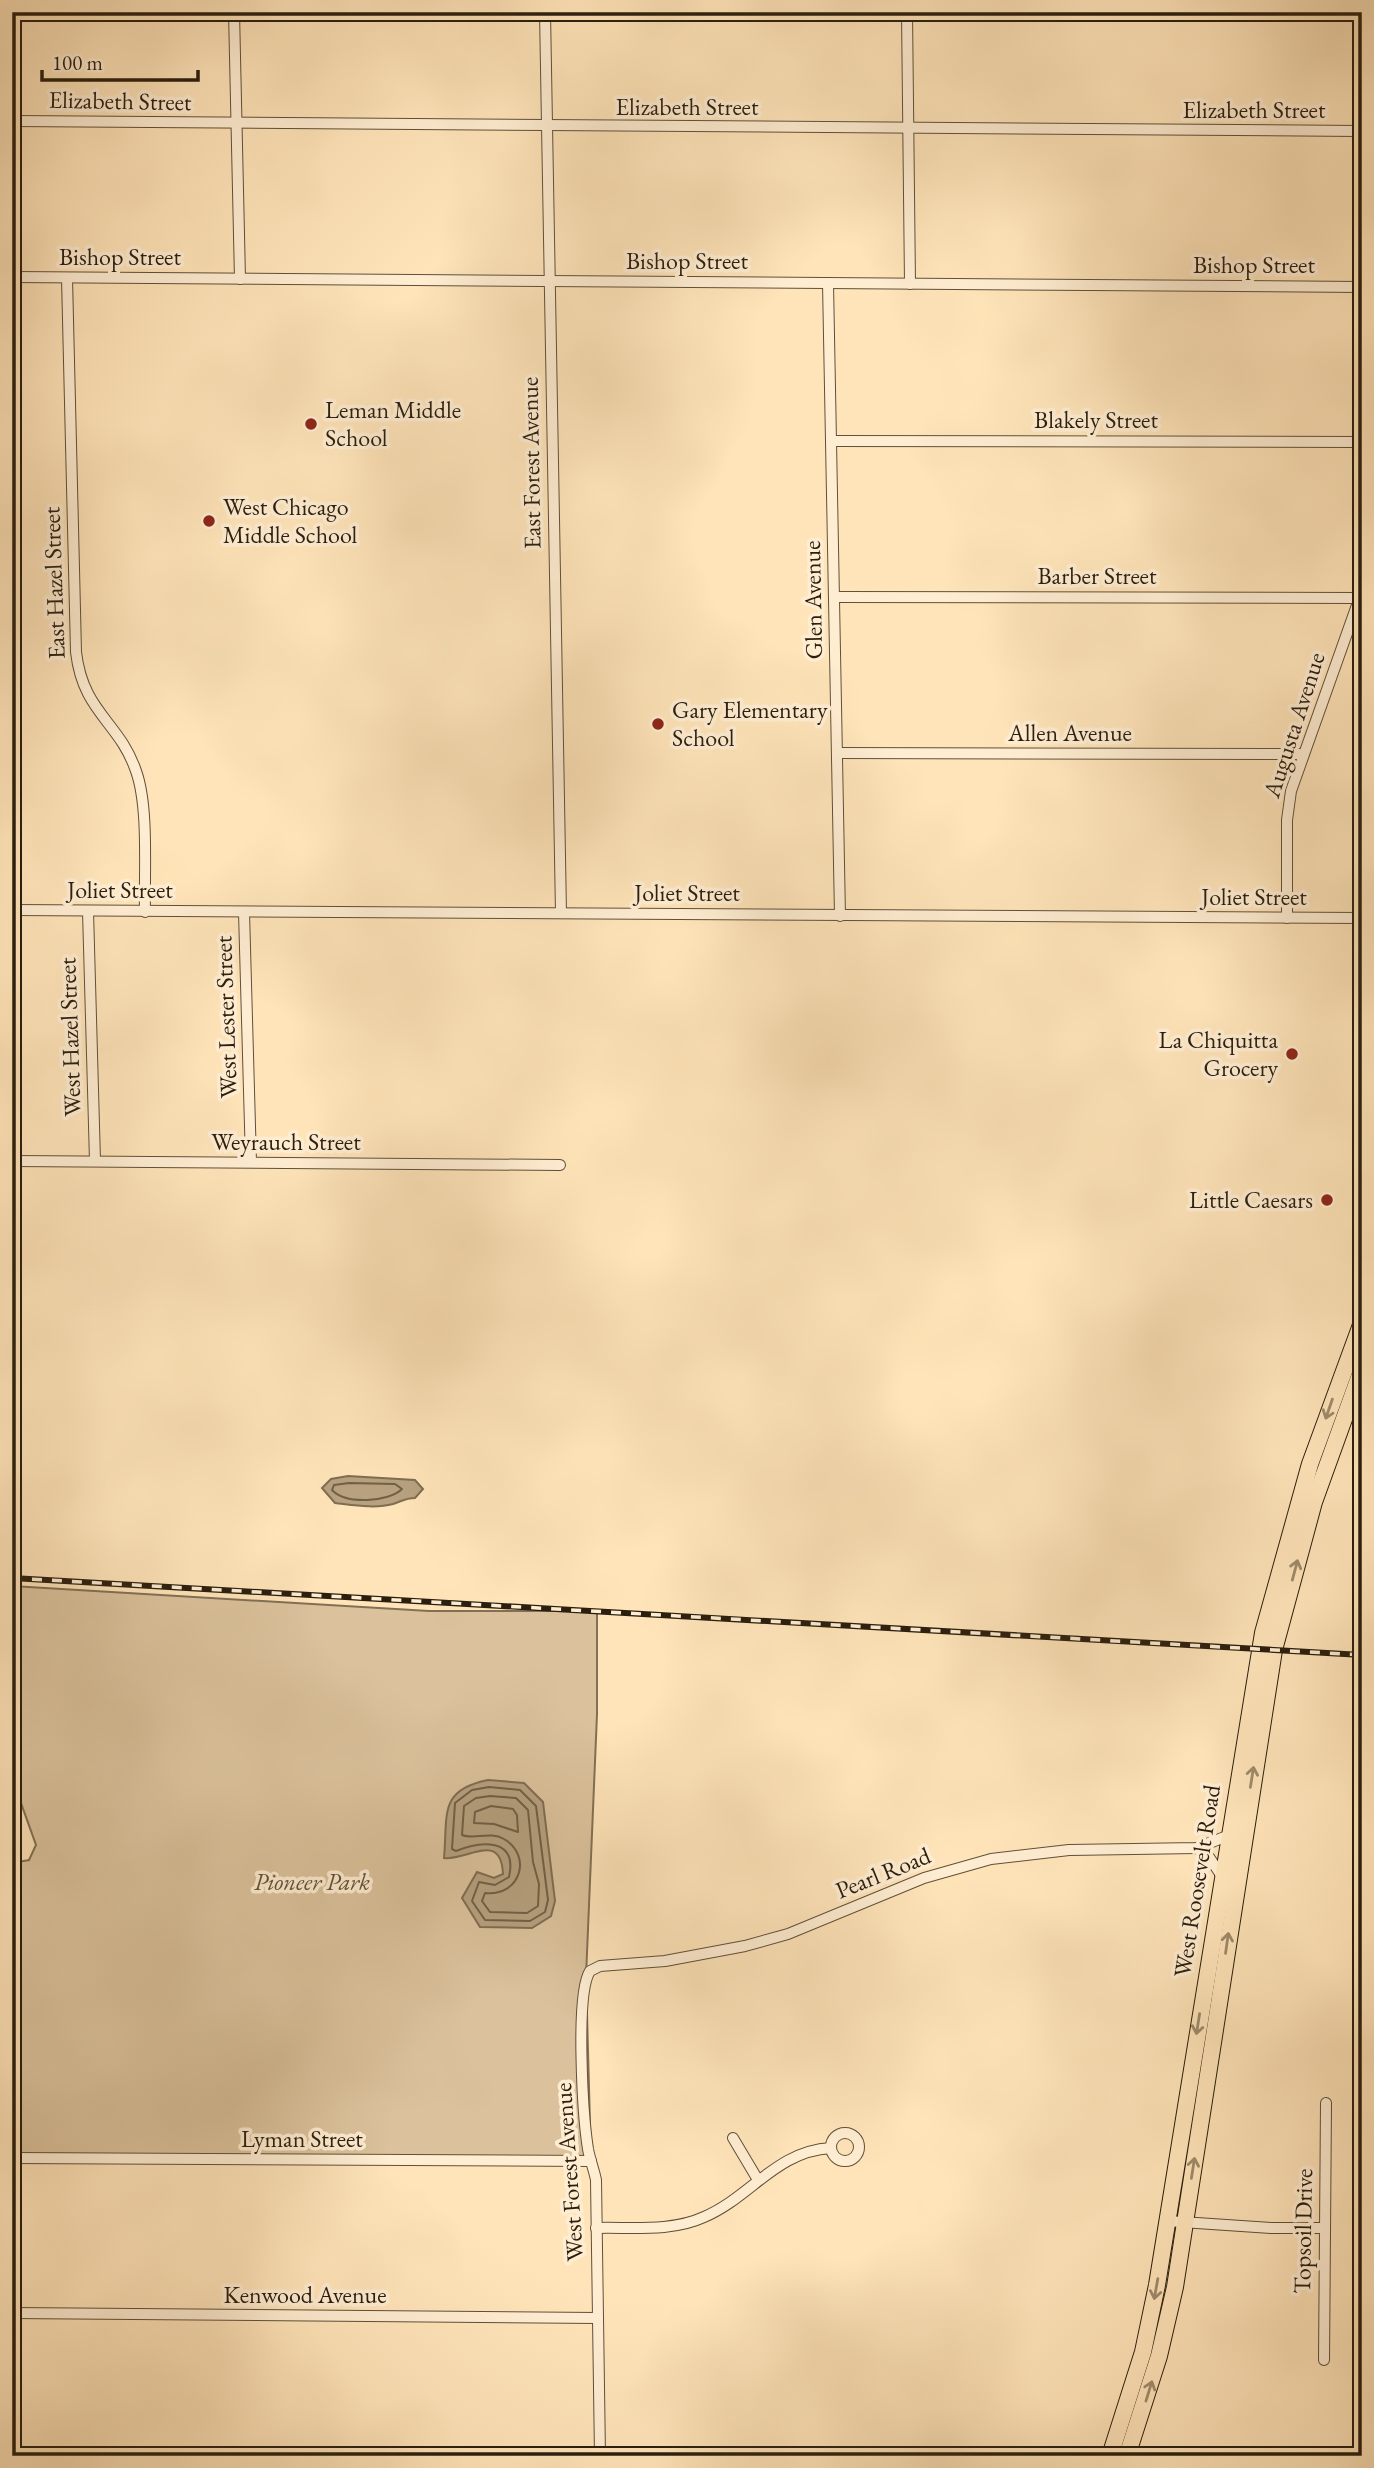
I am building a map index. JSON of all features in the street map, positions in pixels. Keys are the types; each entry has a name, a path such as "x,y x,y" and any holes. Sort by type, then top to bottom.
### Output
{"main road":[{"name":"West Roosevelt Road","path":"1110,2456 1143,2352 1167,2221 1227,1836 1263,1633 1310,1464 1362,1322"},
{"name":"West Roosevelt Road","path":"1128,2456 1159,2356 1185,2222 1273,1650 1314,1502 1362,1369"}],"street":[{"path":"234,12 240,279"},
{"name":"East Forest Avenue","path":"545,12 561,913"},
{"path":"907,12 910,284"},
{"name":"Elizabeth Street","path":"12,121 1362,131"},
{"name":"Bishop Street","path":"12,277 1362,287"},
{"name":"East Hazel Street","path":"68,278 76,659 85,692 120,739 137,772 142,800 145,912"},
{"name":"Glen Avenue","path":"828,283 840,916"},
{"name":"Blakely Street","path":"831,441 1362,442"},
{"name":"Barber Street","path":"834,597 1360,594"},
{"name":"Augusta Avenue","path":"1287,918 1288,810 1302,754 1360,594"},
{"name":"Allen Avenue","path":"837,753 1302,754"},
{"name":"Joliet Street","path":"12,911 1362,919"},
{"name":"West Hazel Street","path":"88,911 95,1161"},
{"name":"West Lester Street","path":"244,912 251,1163"},
{"name":"Weyrauch Street","path":"12,1161 560,1165"},
{"name":"Pearl Road","path":"590,1970 600,1966 697,1956 766,1940 924,1878 1000,1857 1069,1850 1198,1848 1227,1836"},
{"path":"1198,1848 1209,1857 1221,1875"},
{"name":"West Forest Avenue","path":"590,1970 582,1991 586,2116 596,2180 600,2456"},
{"name":"Topsoil Drive","path":"1324,2360 1326,2103"},
{"path":"733,2138 758,2180"},
{"path":"596,2228 686,2224 716,2211 789,2158 815,2149 831,2148"},
{"name":"Lyman Street","path":"12,2158 591,2161"},
{"path":"1167,2221 1271,2228 1323,2228"},
{"name":"Kenwood Avenue","path":"12,2313 597,2318"}],"green space":[{"name":"Pioneer Park","path":"12,1586 429,1611 597,1611 597,1714 586,1977 591,2161 12,2158 12,1863 29,1860 36,1845 12,1778"}],"water":[{"path":"348,1476 415,1480 423,1489 415,1498 393,1504 364,1506 335,1503 322,1488 331,1479"},
{"path":"488,1780 524,1783 543,1802 555,1901 551,1916 532,1928 480,1927 462,1898 477,1872 494,1878 503,1874 501,1861 496,1853 490,1850 444,1858 446,1817 453,1798 472,1784"}],"railway":[{"path":"12,1578 1362,1655"}],"place":[{"name":"Leman Middle School","path":"311,424"},
{"name":"West Chicago Middle School","path":"209,521"},
{"name":"Gary Elementary School","path":"658,724"},
{"name":"La Chiquitta Grocery","path":"1292,1054"},
{"name":"Little Caesars","path":"1327,1200"}]}
